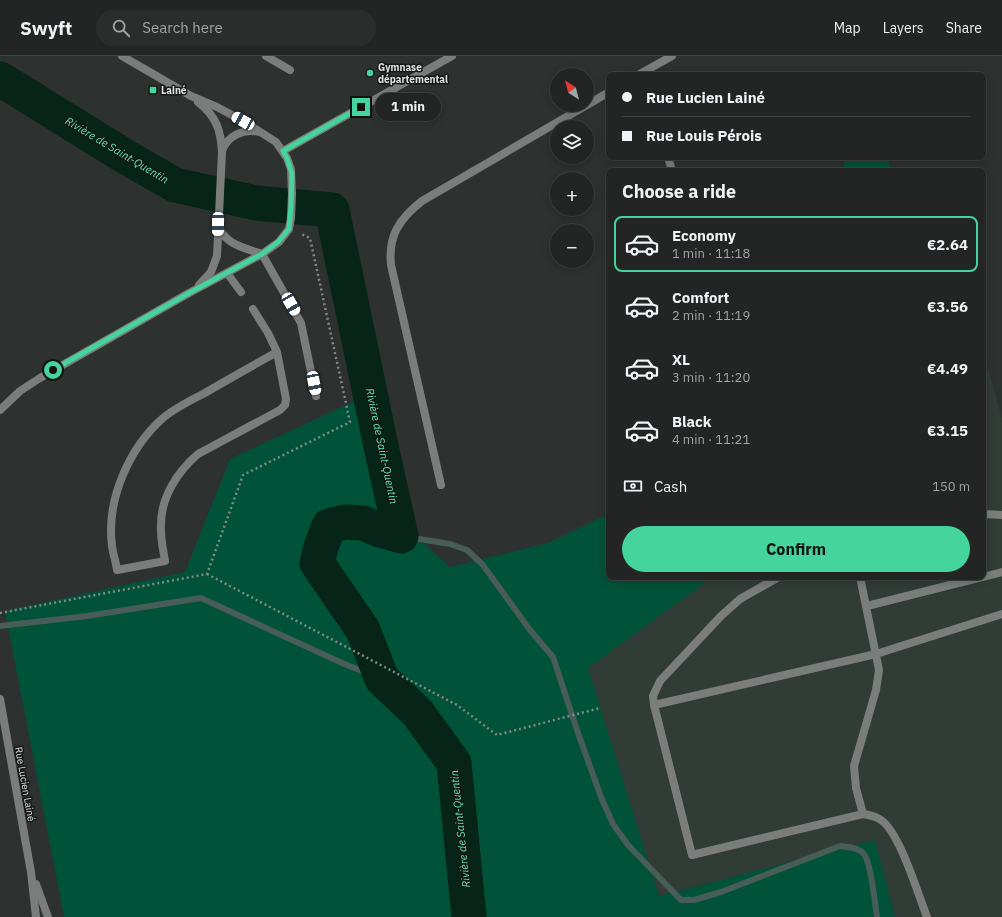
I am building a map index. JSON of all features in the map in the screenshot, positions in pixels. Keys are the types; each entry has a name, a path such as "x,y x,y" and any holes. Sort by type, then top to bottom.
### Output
{"street":[{"path":"0,410 10,399 29,384 189,293 262,254 278,242 289,229 292,194 291,169 287,158 276,142 262,132 217,107 191,96 122,56"},
{"path":"266,56 290,70"},
{"path":"283,151 452,56"},
{"path":"644,72 672,56"},
{"path":"594,101 606,94"},
{"path":"189,293 205,279 213,268 218,248 222,152 221,136 216,121 205,108 191,96"},
{"path":"441,485 391,265 390,256 394,235 404,217 422,201 575,112"},
{"path":"222,152 224,145 236,135 249,131 262,132"},
{"path":"218,224 221,232 228,240 236,245 262,254 301,323 316,396"},
{"path":"227,273 241,292"},
{"path":"253,309 277,352 286,399 285,405 280,410 198,454 181,472 172,484 162,510 160,523 165,561 117,570 112,546 112,514 114,502 127,467 140,445 155,425 173,410 277,352"},
{"path":"986,514 1002,515"},
{"path":"986,576 1002,572"},
{"path":"773,580 740,600 721,616 660,681 653,696 692,854 863,814 873,816 882,820 900,845 927,917"},
{"path":"861,580 879,670 878,680 854,766 856,788 863,814"},
{"path":"867,606 971,580"},
{"path":"654,705 876,654 1002,614"},
{"name":"Rue Lucien Lainé","path":"0,699 31,872 36,917"},
{"name":"Rue Lucien Lainé","path":"31,872 48,917"}],"path":[{"path":"207,574 243,475 350,422 310,238 289,229"},
{"path":"0,613 207,574 391,672 457,705 497,735 600,708"}],"shaded area":[{"path":"986,360 1002,419 1002,917 895,917 874,840 659,896 548,543 606,515 606,580 986,580"}],"green space":[{"path":"843,160 888,160 891,168 845,168"},
{"path":"368,395 399,522 450,567 548,543 606,515 606,580 707,580 588,668 659,896 875,840 895,917 64,917 5,611 185,572 230,459"}],"waterway":[{"name":"Rivière de Saint-Quentin","path":"0,79 126,157 175,185 256,203 332,210 401,536 363,523 345,522 329,526 317,563 363,630 382,679 417,712 454,763 469,917"},
{"path":"401,536 450,544 467,550 483,565 530,630 553,657 601,797 613,824 628,845 681,900 694,900 721,892 840,846 858,850 866,857 874,893 877,917"},
{"path":"0,626 87,616 201,598 342,663 382,679"}],"place":[{"name":"Gymnase départemental","path":"370,73"},
{"name":"Lainé","path":"153,90"}],"route":[{"path":"53,370 189,293 271,249 289,229 291,218 292,174 283,151 361,107"}]}
